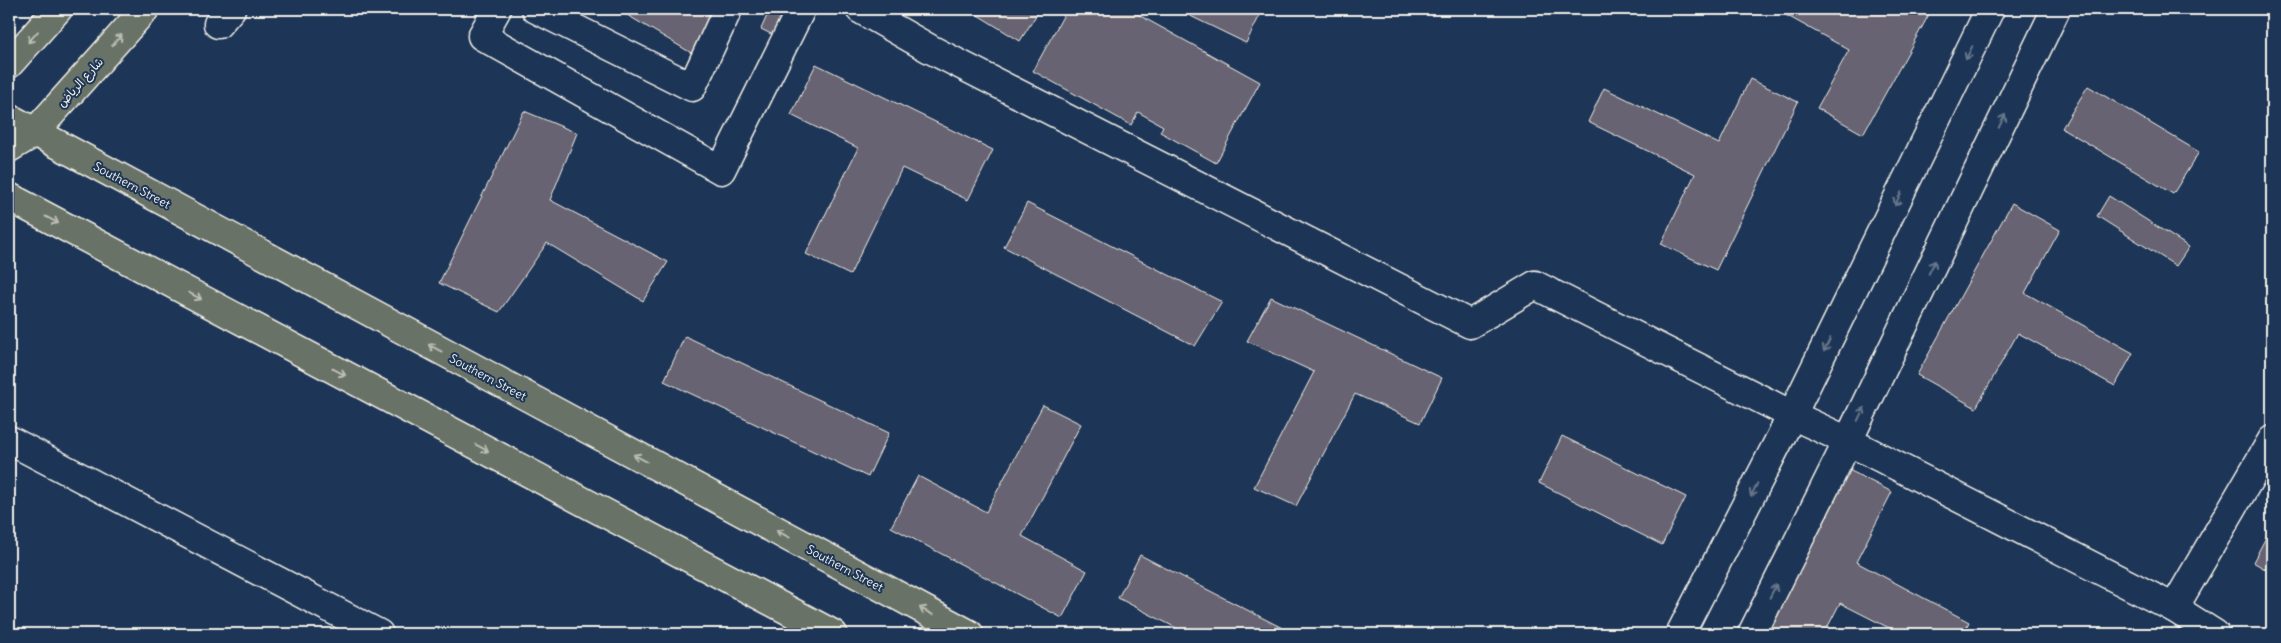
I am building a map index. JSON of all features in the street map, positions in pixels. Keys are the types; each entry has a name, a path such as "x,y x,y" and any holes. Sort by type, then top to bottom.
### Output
{"main road":[{"path":"9,64 58,9"},
{"name":"شارع الرياض","path":"9,148 34,133 145,9"},
{"name":"Southern Street","path":"9,118 969,634"},
{"path":"9,197 833,634"}],"street":[{"path":"497,9 482,36 721,170 800,9"},
{"path":"536,9 692,87 728,9"},
{"path":"860,9 930,49 1470,324 1535,285 1792,415 1848,441 2174,608 2215,634"},
{"path":"1680,634 1792,415 1990,9"},
{"path":"1752,634 1848,441 2056,9"},
{"path":"9,440 379,634"},
{"path":"2174,608 2272,440"}],"building":[{"path":"617,9 713,9 718,12 693,54"},
{"path":"770,9 786,9 795,13 783,40 761,29"},
{"path":"968,9 1040,9 1020,41"},
{"path":"1067,9 1128,9 1260,82 1216,163 1160,132 1163,126 1138,112 1131,125 1033,71"},
{"path":"1176,9 1263,9 1246,43"},
{"path":"1775,9 1932,9 1863,134 1817,108 1849,50"},
{"path":"816,64 993,150 968,200 902,168 850,275 806,254 858,148 791,115"},
{"path":"1750,79 1798,102 1716,270 1661,244 1695,174 1588,122 1604,88 1719,144"},
{"path":"2088,86 2199,152 2173,194 2062,128"},
{"path":"524,111 577,133 550,200 668,262 643,301 547,243 499,312 439,283"},
{"path":"2109,196 2189,247 2176,266 2097,216"},
{"path":"1027,203 1222,302 1195,346 1004,247"},
{"path":"2012,203 2060,230 2025,293 2133,353 2115,386 2018,333 1976,408 1917,375"},
{"path":"1271,297 1442,378 1420,423 1355,394 1296,506 1254,487 1314,372 1247,341"},
{"path":"685,336 889,433 868,477 664,381"},
{"path":"1043,405 1081,424 1022,536 1087,571 1062,618 891,527 918,476 986,512"},
{"path":"1562,436 1686,497 1662,545 1539,483"},
{"path":"1849,470 1892,492 1856,562 1969,622 1963,634 1901,634 1840,603 1824,634 1764,634"},
{"path":"2272,526 2272,573 2253,562"},
{"path":"1140,555 1294,634 1188,634 1118,598"}]}
